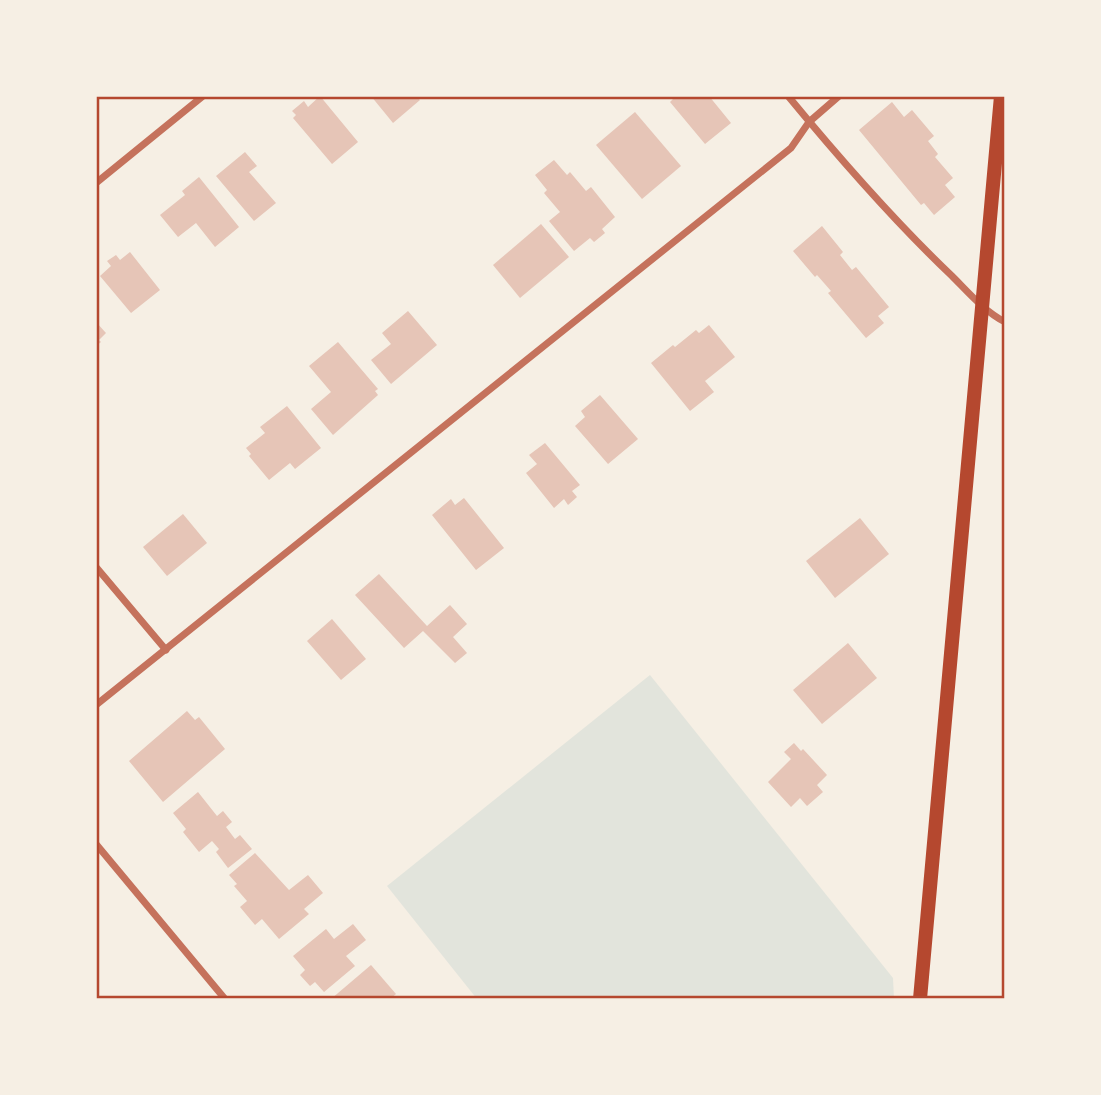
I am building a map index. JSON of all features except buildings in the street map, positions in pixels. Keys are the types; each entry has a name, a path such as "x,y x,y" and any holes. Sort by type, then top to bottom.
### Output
{"main road":[{"path":"920,999 1001,96"}],"street":[{"path":"96,183 203,96"},
{"path":"788,96 918,245 982,305 1005,322"},
{"path":"96,705 791,148 809,122 839,96"},
{"path":"96,567 166,650"},
{"path":"96,844 225,999"}],"shaded area":[{"path":"650,675 893,978 894,999 477,999 387,886"}]}
